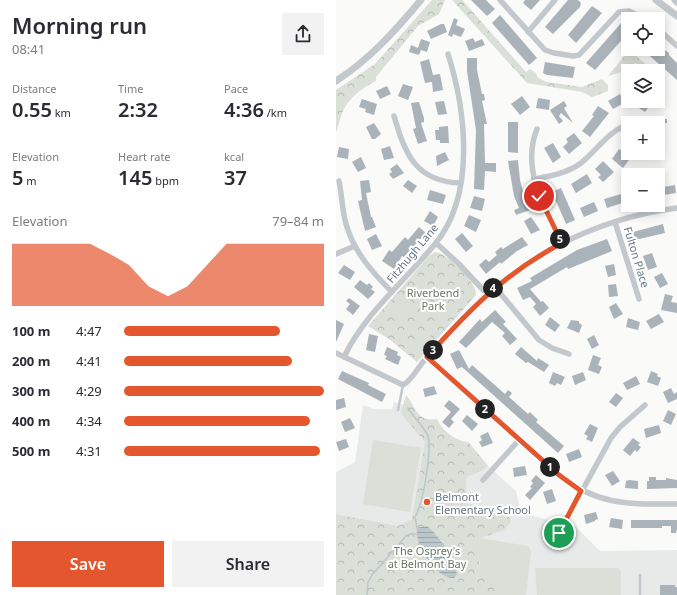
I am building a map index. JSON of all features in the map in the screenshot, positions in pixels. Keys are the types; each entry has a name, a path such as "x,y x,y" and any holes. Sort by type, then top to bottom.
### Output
{"street":[{"path":"336,81 365,61 421,0"},
{"path":"500,0 548,52 573,56 582,53 619,12 631,12"},
{"path":"528,32 555,0"},
{"path":"656,0 677,16"},
{"path":"665,35 677,46"},
{"name":"Fitzhugh Lane","path":"344,357 359,330 436,243 454,213 461,183 461,122 455,80 448,54"},
{"path":"394,116 404,148 416,166 435,178 461,183"},
{"path":"534,179 555,175 581,163 607,136 621,128"},
{"path":"537,129 531,153 534,179 542,206 562,243"},
{"path":"340,180 346,224 355,246 364,262 392,292"},
{"path":"336,353 403,385 486,294 525,264 562,243 590,230 615,222 677,208"},
{"name":"Fulton Place","path":"615,222 639,299"},
{"path":"436,243 458,263 486,294"},
{"path":"336,254 355,246"},
{"path":"495,287 539,340 552,348 569,354"},
{"path":"427,357 559,475 581,491 611,502 635,504 677,504"},
{"path":"559,533 611,438 620,427 645,405"},
{"path":"483,480 519,440"}],"lane":[{"path":"398,410 403,385"},
{"path":"640,575 640,595"}],"shaded area":[{"name":"Belmont Elementary School","path":"394,402 405,405 436,437 469,442 488,466 516,491 521,512 558,523 561,517 571,522 600,551 677,550 677,595 470,595 423,514 398,526 336,514 336,472 355,462 363,405 374,409 392,409"},
{"path":"426,526 440,540 449,555 456,569 457,574 454,578 447,577 441,573 428,560 423,552 419,543 417,529"}],"green space":[{"path":"432,0 445,0 439,14 418,26 376,77 376,81 362,89 349,101 342,113 336,132 336,90 375,64"},
{"path":"452,0 462,0 526,72 530,69 536,73 538,78 547,82 582,87 602,79 608,85 608,91 592,97 582,92 527,83"},
{"path":"624,56 636,56 646,64 621,64 621,72 608,76"},
{"name":"Riverbend Park","path":"435,252 440,253 453,262 467,276 472,283 476,295 417,362 389,339 368,326 429,256"},
{"path":"408,298 417,306 404,321 395,313"},
{"path":"424,330 431,336 418,352 411,346"},
{"name":"The Osprey's at Belmont Bay","path":"406,395 421,416 430,419 437,419 446,432 450,435 469,443 488,466 475,474 468,476 466,479 466,503 493,512 503,510 503,514 510,518 511,522 504,530 478,539 479,564 499,591 507,595 336,595 336,514 398,526 412,519 425,442 402,415"},
{"path":"373,440 421,448 410,512 363,504"},
{"path":"478,538 528,546 531,551 526,595 507,595 492,586 487,580 480,564"},
{"path":"535,568 618,568 621,572 621,595 537,595"}],"building":[{"path":"471,0 486,0 495,9 487,16"},
{"path":"525,0 540,0 531,10 523,3"},
{"path":"568,0 578,0 581,3 580,7 553,34 545,27"},
{"path":"592,6 602,13 576,43 568,35"},
{"path":"500,15 537,58 529,65 492,23"},
{"path":"454,18 458,20 456,25 465,29 461,37 453,34 452,37 448,35"},
{"path":"621,23 621,41 595,70 586,63"},
{"path":"444,24 447,32 431,39 427,31"},
{"path":"473,38 475,42 482,39 485,45 469,51 465,41"},
{"path":"421,39 430,42 427,52 421,50 419,55 409,52 411,45 418,48"},
{"path":"665,50 677,63 677,80 665,69 665,64 659,64 650,56 665,56"},
{"path":"467,58 477,58 477,70 482,94 484,94 485,100 482,101 487,124 484,124 485,163 496,163 496,172 485,171 484,190 474,189 476,130 467,71"},
{"path":"429,59 433,75 440,74 443,90 433,92 432,82 425,83 420,62"},
{"path":"545,62 575,67 573,78 547,75 543,73"},
{"path":"403,84 413,87 408,100 398,96"},
{"path":"387,86 391,94 380,99 376,91"},
{"path":"620,94 621,105 613,109 608,101"},
{"path":"522,96 530,107 520,115 511,104"},
{"path":"538,98 550,100 549,110 536,108"},
{"path":"362,99 377,104 374,115 365,112 366,109 359,107"},
{"path":"444,101 447,114 438,115 435,102"},
{"path":"564,101 567,106 564,108 573,123 561,113 559,116 563,121 559,124 550,110"},
{"path":"419,102 424,118 424,122 421,123 427,141 418,144 413,129 416,128 411,103"},
{"path":"598,106 609,113 590,137 582,131 594,116 592,115"},
{"path":"639,108 648,108 645,112"},
{"path":"508,122 518,122 518,153 508,152"},
{"path":"374,123 381,134 375,139 372,139 366,127"},
{"path":"448,126 449,143 440,143 440,140 436,140 435,130 439,130 439,127"},
{"path":"574,133 582,143 569,154 563,147 568,142 566,139"},
{"path":"553,143 561,157 553,163 544,148"},
{"path":"390,146 394,158 384,160 381,149"},
{"path":"339,147 349,149 348,159 337,157"},
{"path":"619,149 621,151 621,160 629,160 623,168 612,159"},
{"path":"445,152 449,160 437,166 436,156"},
{"path":"361,157 366,168 358,172 352,162"},
{"path":"518,160 520,180 525,199 530,210 516,215 514,210 519,208 514,196 508,161"},
{"path":"603,161 614,172 603,182 598,177 601,175 595,169"},
{"path":"397,164 404,173 393,179 389,174 392,172 390,169"},
{"path":"587,174 592,183 576,193 571,184"},
{"path":"369,180 371,192 366,193 371,217 376,227 365,231 358,201 362,200 360,181"},
{"path":"408,180 417,186 412,193 403,186"},
{"path":"675,185 676,193 665,195 665,187"},
{"path":"561,188 575,220 566,224 552,192"},
{"path":"430,190 446,195 443,204 427,200"},
{"path":"621,194 621,203 607,208 604,199"},
{"path":"474,196 485,199 482,211 470,208"},
{"path":"594,202 598,211 584,217 580,208"},
{"path":"430,211 438,217 433,226 424,221"},
{"path":"469,215 481,220 476,232 464,226"},
{"path":"531,217 540,230 531,234 524,221"},
{"path":"663,224 665,233 635,240 633,232"},
{"path":"419,227 426,233 404,257 402,256 394,269 382,261 389,250 392,252 405,237 408,240"},
{"path":"462,233 473,246 466,252 455,239"},
{"path":"376,234 382,246 372,250 367,239"},
{"path":"522,237 528,245 517,251 501,264 500,262 486,274 479,265 486,259 489,262 497,255 495,252 501,247 503,249"},
{"path":"607,239 612,251 568,269 567,267 530,289 541,302 543,301 549,308 540,316 533,307 536,304 530,297 523,300 517,288 532,281 530,278 577,250"},
{"path":"652,253 657,267 648,270 643,256"},
{"path":"614,264 616,275 608,277 605,266"},
{"path":"344,265 355,272 350,280 338,273"},
{"path":"662,273 668,284 660,288 654,277"},
{"path":"360,280 367,285 369,283 373,287 371,289 375,292 368,299 354,287"},
{"path":"616,284 618,296 609,297 608,285"},
{"path":"665,294 673,296 671,302 677,303 677,313 661,310"},
{"path":"349,298 360,306 353,315 346,309 350,304 346,301"},
{"path":"616,303 623,314 614,319 609,307"},
{"path":"495,310 506,322 503,324 517,339 510,345 502,336 505,333 492,322 466,348 459,342 480,319 482,322"},
{"path":"659,314 664,322 651,329 646,321"},
{"path":"550,317 560,325 555,332 545,325"},
{"path":"628,318 640,322 638,330 626,327"},
{"path":"336,320 344,324 336,342"},
{"path":"571,320 579,321 582,325 579,333 567,328"},
{"path":"369,334 378,336 375,352 366,350"},
{"path":"594,335 599,345 592,349 587,339"},
{"path":"387,347 398,352 397,355 401,357 398,365 385,359 387,356 384,355"},
{"path":"521,347 537,361 538,358 549,365 544,372 528,362 526,363 515,354"},
{"path":"459,350 469,369 472,365 505,394 508,390 512,393 509,397 528,414 530,412 538,420 536,422 564,446 558,453 462,367 457,369 450,354"},
{"path":"593,355 601,358 598,365 602,367 599,374 588,370"},
{"path":"342,371 369,383 368,385 386,394 382,402 338,379"},
{"path":"651,371 658,374 657,376 661,378 658,386 647,382"},
{"path":"553,372 565,377 561,385 557,383 555,386 549,383"},
{"path":"583,372 586,380 575,385 572,376"},
{"path":"636,376 640,384 627,390 623,383"},
{"path":"434,386 437,394 425,397 423,389"},
{"path":"671,388 674,394 677,392 677,399 668,403 663,392"},
{"path":"616,393 623,398 616,407 609,402"},
{"path":"344,398 346,407 336,410 336,400"},
{"path":"449,400 460,409 451,419 454,422 449,428 442,422 451,412 444,406"},
{"path":"668,410 676,414 671,425 663,421"},
{"path":"467,415 478,424 472,431 462,421"},
{"path":"350,418 355,428 345,432 341,422"},
{"path":"590,424 598,428 592,442 586,439 588,436 584,434"},
{"path":"659,425 661,433 646,438 644,429"},
{"path":"488,432 493,443 482,447 479,442 482,440 480,436"},
{"path":"633,438 640,443 638,445 641,447 637,452 635,450 630,456 623,450"},
{"path":"346,439 349,447 339,451 336,442"},
{"path":"579,449 582,457 569,462 566,454"},
{"path":"525,466 527,475 514,477 513,468"},
{"path":"613,471 620,481 612,486 605,475"},
{"path":"536,475 545,483 530,500 525,495 532,488 530,487 533,483 531,481"},
{"path":"649,477 656,477 656,480 666,480 666,478 677,480 677,488 647,489 647,481 649,481"},
{"path":"626,481 638,481 638,489 625,488"},
{"path":"552,489 556,501 547,504 543,492"},
{"path":"596,512 598,519 586,524 584,515"},
{"path":"611,518 623,520 622,529 609,527"},
{"path":"631,520 677,520 677,529 676,533 671,533 671,526 662,526 662,528 631,528"},
{"path":"660,585 675,585 675,587 677,587 677,595 660,595"}],"waterway":[{"path":"408,408 426,432 429,442 428,464 424,490 415,517 417,528"},
{"path":"367,595 368,582 372,575 406,536 416,534"}],"place":[{"name":"Belmont Elementary School","path":"427,502"}],"route":[{"path":"539,196 542,206 562,243 525,264 486,294 427,357 559,475 581,491 559,533"}]}
